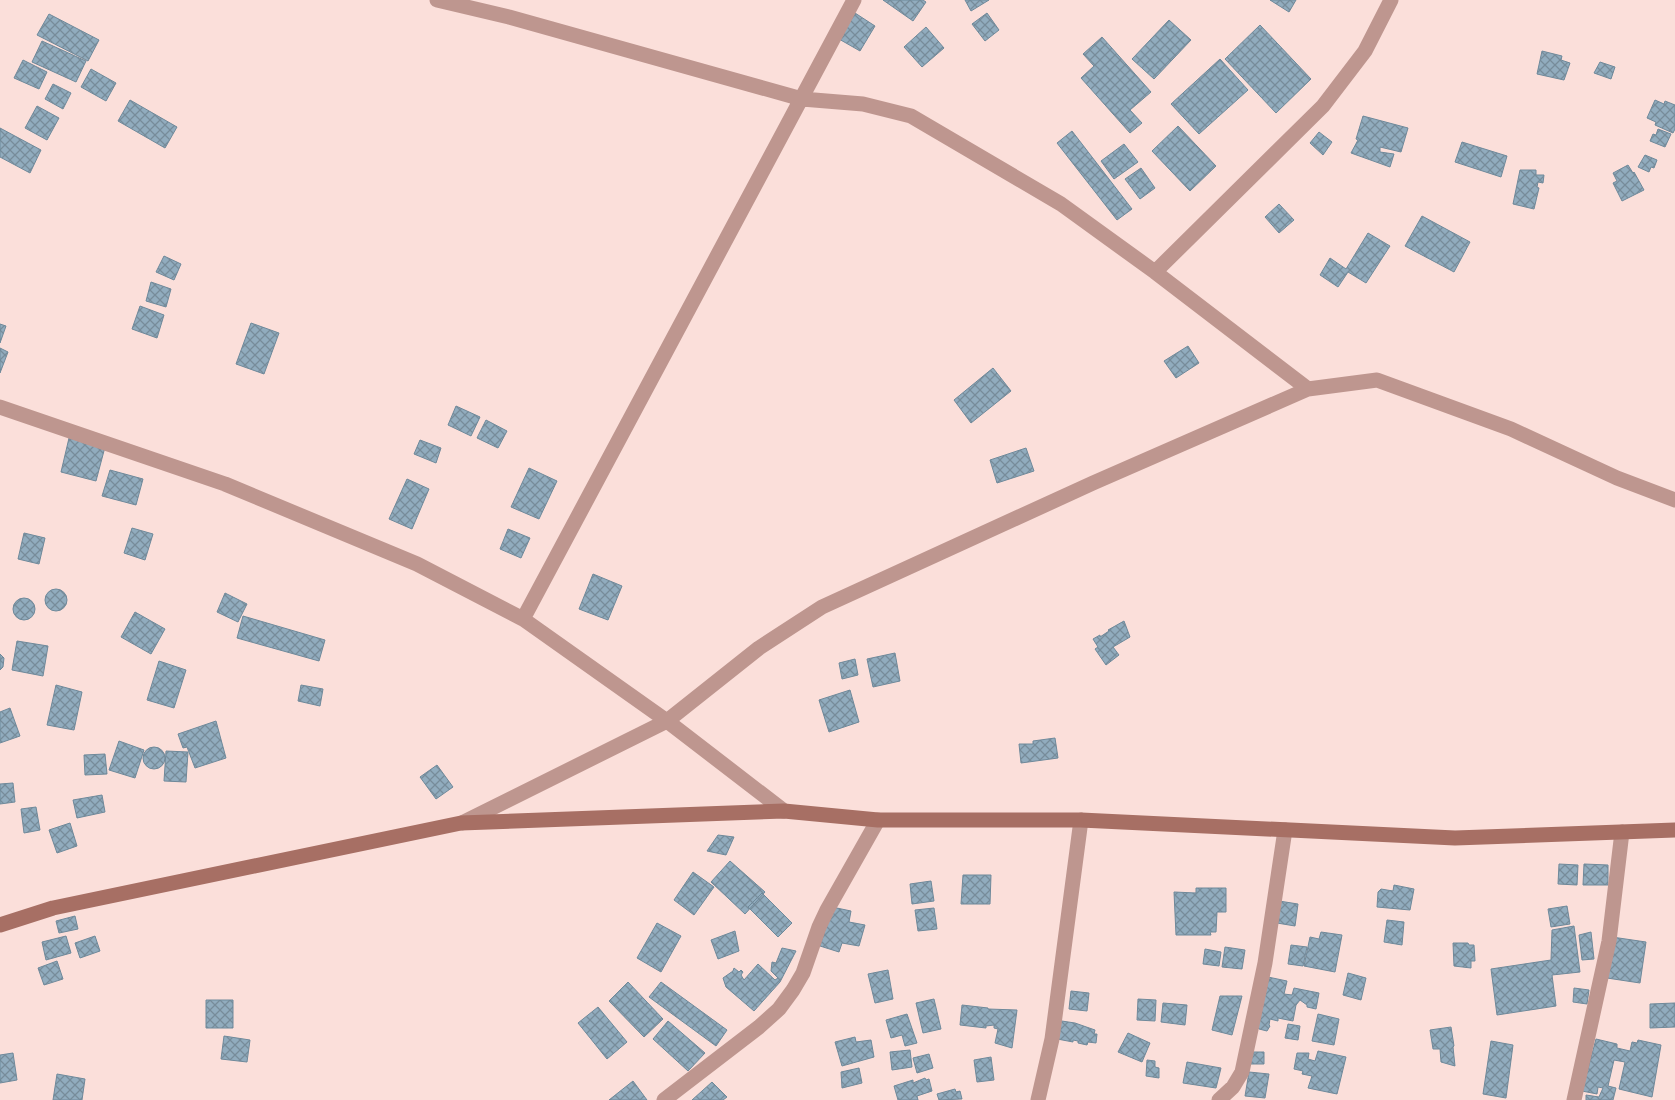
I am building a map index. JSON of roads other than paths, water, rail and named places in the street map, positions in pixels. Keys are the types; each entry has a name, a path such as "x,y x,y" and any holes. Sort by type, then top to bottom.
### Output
{"street":[{"path":"437,0 509,17 802,99 863,104 911,116 1061,204 1155,272 1308,389"},
{"path":"523,619 854,0"},
{"path":"1155,272 1323,106 1365,52 1390,0"},
{"path":"462,823 667,721 759,648 822,607 1093,483 1308,389 1377,380 1511,429 1617,478 1675,500"},
{"path":"0,407 225,484 417,564 523,619 667,721 784,811"},
{"path":"0,925 53,908 462,823 784,811 878,820 1081,820 1455,838 1675,830"},
{"path":"664,1100 760,1027 779,1009 803,973 818,927 878,820"},
{"path":"1038,1100 1053,1031 1081,820"},
{"path":"1219,1100 1233,1087 1242,1072 1265,963 1285,830"},
{"path":"1574,1100 1609,941 1622,832"}]}
